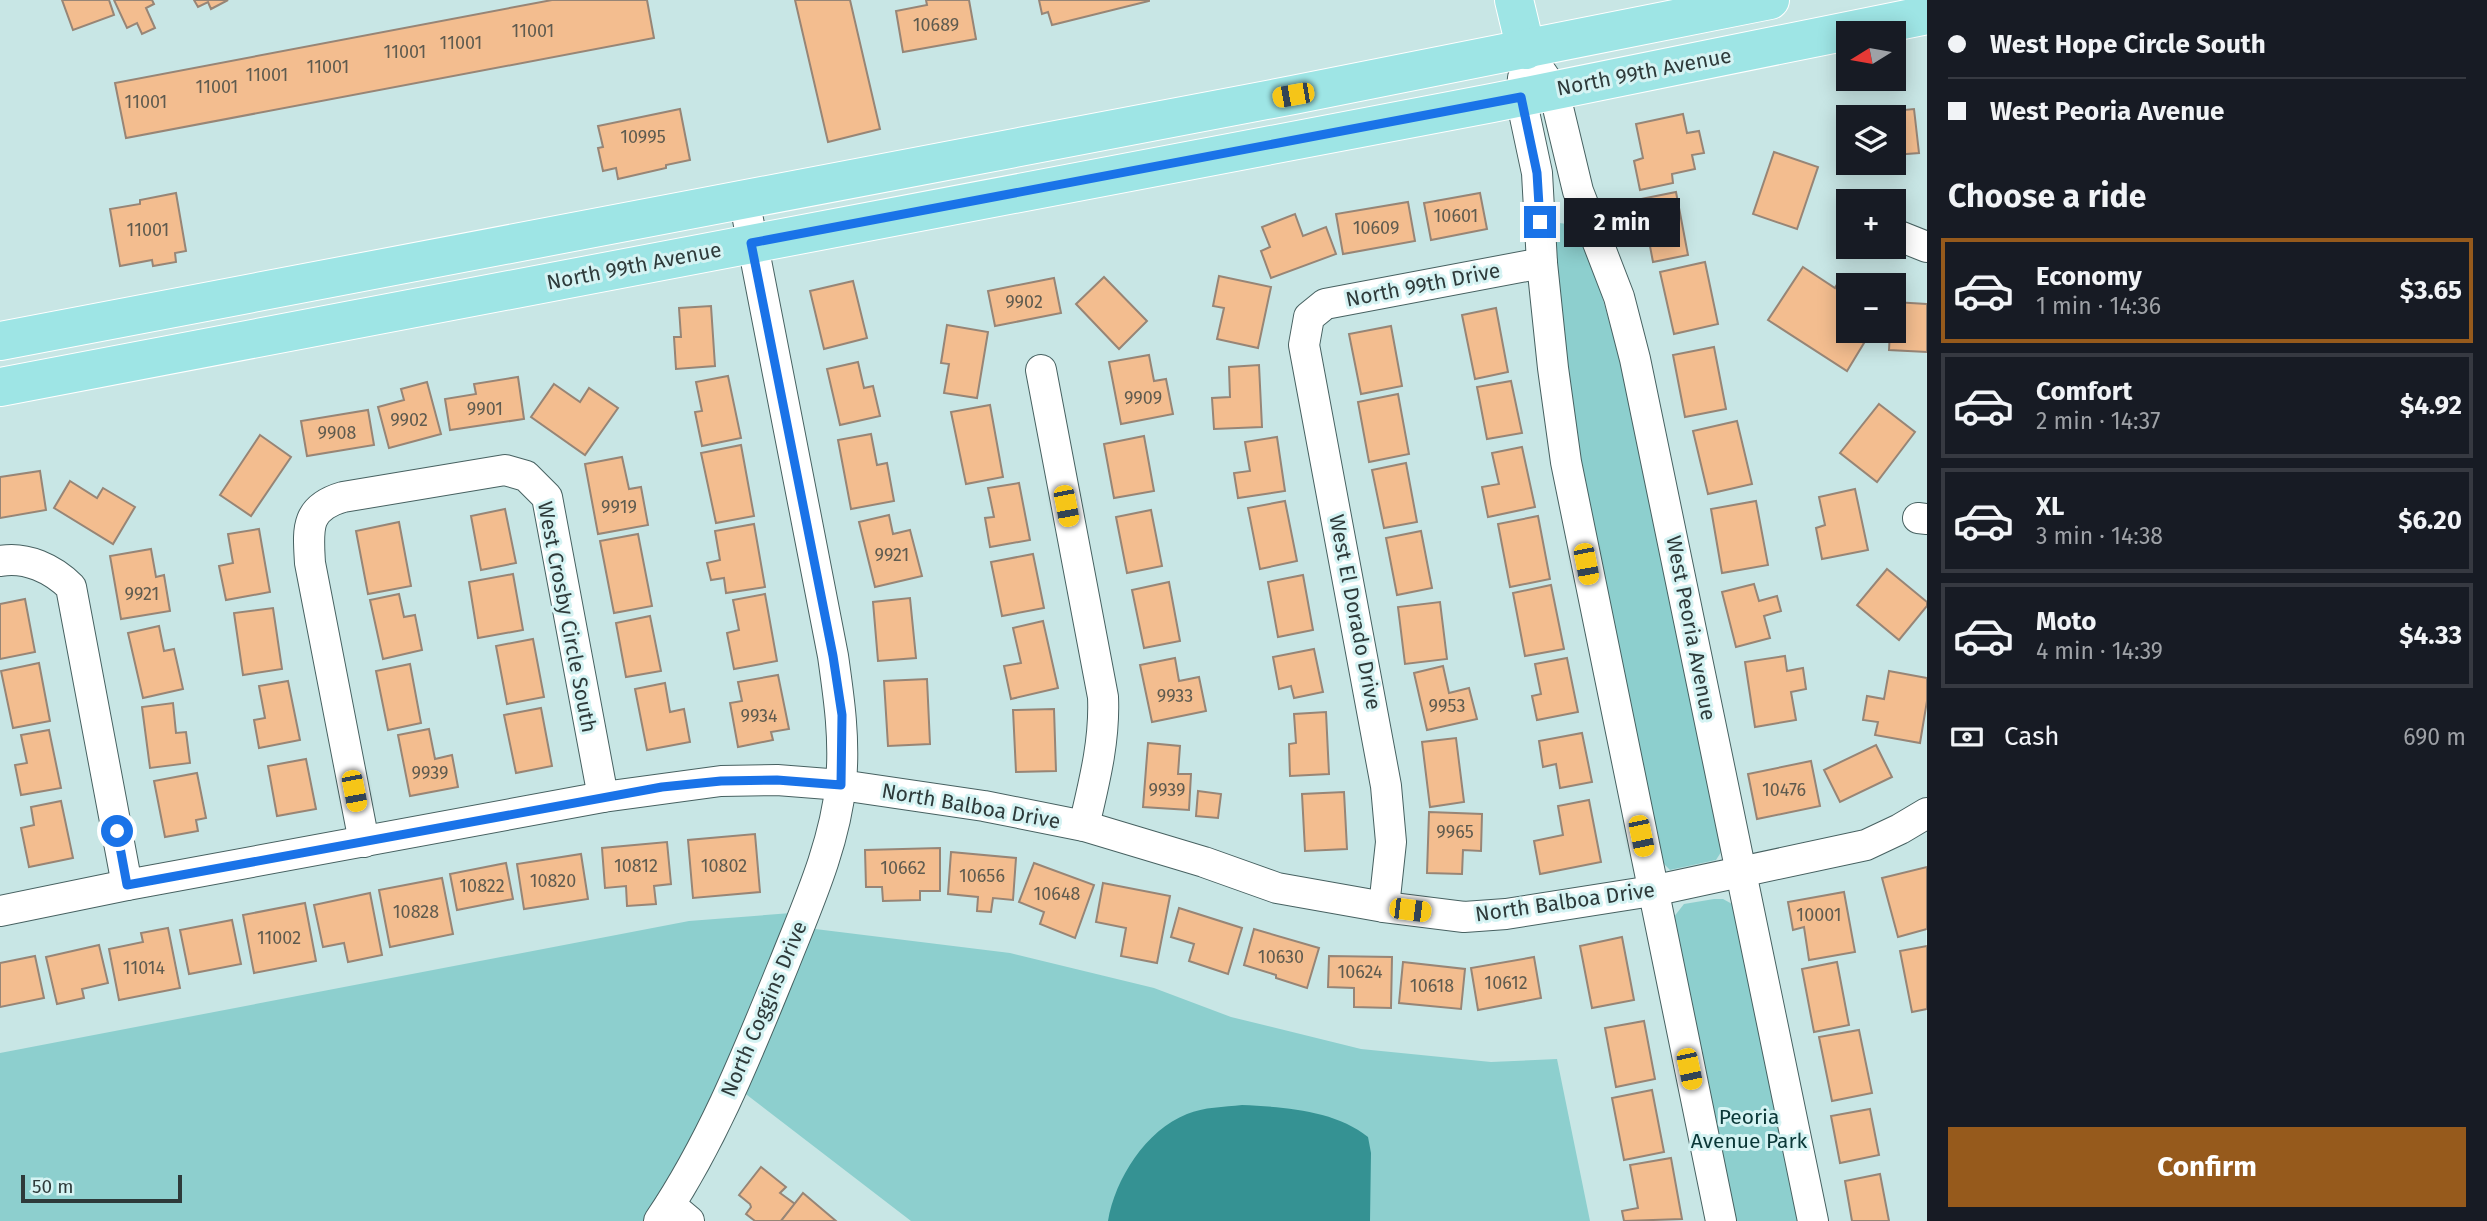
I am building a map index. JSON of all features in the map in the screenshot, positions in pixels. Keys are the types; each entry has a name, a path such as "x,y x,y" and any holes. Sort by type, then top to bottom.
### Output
{"main road":[{"name":"West Peoria Avenue","path":"1514,0 1526,50"},
{"path":"0,341 1526,50 1770,0"},
{"name":"North 99th Avenue","path":"0,387 1537,94 1908,12"},
{"path":"1062,138 1070,183"}],"street":[{"name":"West Peoria Avenue","path":"1526,50 1537,94 1619,296 1635,359 1814,1221"},
{"name":"West Peoria Avenue","path":"1537,94 1537,173 1542,263 1566,463 1721,1221"},
{"name":"North Coggins Drive","path":"673,1216 755,1034 819,874 841,785 842,715 833,656 744,199"},
{"path":"1906,239 1927,247"},
{"name":"North 99th Drive","path":"1309,317 1325,304 1542,263"},
{"name":"West El Dorado Drive","path":"1309,317 1304,345 1386,786 1391,842 1384,907"},
{"path":"1041,370 1103,697 1102,743 1084,826"},
{"name":"West Crosby Circle South","path":"364,842 310,563 309,525 325,502 411,485 505,470 526,476 547,497 603,797"},
{"path":"0,561 31,562 58,574 71,587 127,885"},
{"name":"North Balboa Drive","path":"0,911 603,797 721,781 777,780 841,785 984,806 1084,826 1204,862 1277,888 1384,907 1464,916 1506,915 1652,891 1866,845 1927,813"}],"green space":[{"path":"1560,223 1572,225 1579,236 1601,293 1631,396 1723,849 1716,860 1670,870 1660,860 1577,468 1553,229"},
{"name":"Peoria Avenue Park","path":"1723,899 1734,905 1802,1221 1733,1221 1673,918 1684,904"},
{"path":"804,912 799,927 1010,953 1154,988 1231,1017 1361,1049 1491,1062 1557,1059 1590,1221 911,1221 734,1085 659,1221 0,1221 0,1053 689,921"}],"shaded area":[{"path":"1242,1105 1291,1109 1324,1116 1355,1128 1368,1137 1371,1153 1370,1221 1108,1221 1125,1173 1158,1132 1187,1114"}],"building":[{"path":"62,0 109,0 114,15 73,30"},
{"path":"114,0 152,0 154,4 146,8 155,28 142,34 137,23 127,28"},
{"path":"194,0 228,0 211,9 208,2 198,7"},
{"path":"552,0 647,0 654,38 126,138 115,83"},
{"path":"795,0 850,0 880,129 828,142"},
{"path":"926,0 969,0 976,39 903,52 896,11 927,5"},
{"path":"1039,0 1149,1 1052,25 1048,12 1042,14"},
{"path":"680,109 690,160 618,179 616,168 603,171 598,148 603,147 598,126"},
{"path":"1914,109 1919,153 1906,154 1906,110"},
{"path":"1683,114 1687,133 1699,131 1704,153 1692,155 1695,169 1672,174 1673,183 1640,190 1634,161 1643,158 1636,124"},
{"path":"1774,152 1818,167 1797,229 1753,214"},
{"path":"1676,192 1688,255 1653,262 1641,199"},
{"path":"176,193 186,251 175,253 176,262 153,266 152,260 120,266 110,209 140,204 140,200"},
{"path":"1480,193 1487,229 1431,240 1424,203"},
{"path":"1408,202 1415,241 1343,254 1336,214"},
{"path":"1295,214 1303,236 1326,227 1336,254 1271,278 1261,251 1270,247 1262,227"},
{"path":"1705,262 1718,324 1674,334 1660,272"},
{"path":"1803,267 1836,286 1836,343 1864,343 1847,371 1768,320"},
{"path":"1219,276 1271,287 1258,348 1217,339 1224,308 1213,306"},
{"path":"1104,277 1147,321 1119,349 1076,304"},
{"path":"1054,278 1061,313 995,326 988,291"},
{"path":"853,281 867,338 824,349 810,291"},
{"path":"1906,303 1927,304 1927,352 1889,350 1889,343 1906,343"},
{"path":"711,306 715,366 676,369 674,337 681,337 679,308"},
{"path":"1496,308 1508,372 1475,379 1462,315"},
{"path":"947,325 988,332 977,398 944,393 949,364 941,363"},
{"path":"1391,326 1402,386 1361,394 1349,334"},
{"path":"1714,347 1726,409 1685,417 1673,355"},
{"path":"1149,355 1154,381 1166,379 1173,414 1121,424 1109,362"},
{"path":"858,362 864,388 873,386 880,416 840,425 827,369"},
{"path":"1259,365 1262,427 1214,429 1212,398 1230,397 1229,367"},
{"path":"728,376 741,438 702,446 695,412 702,411 696,382"},
{"path":"518,377 524,419 450,430 445,399 476,394 474,384"},
{"path":"1511,381 1522,433 1487,439 1477,387"},
{"path":"427,382 441,434 389,448 378,407 404,400 401,389"},
{"path":"554,384 580,402 589,388 618,408 585,455 531,417"},
{"path":"1398,394 1409,454 1369,462 1358,402"},
{"path":"1879,404 1915,432 1877,482 1840,453"},
{"path":"990,405 1003,477 966,484 951,412"},
{"path":"368,410 374,445 307,456 301,421"},
{"path":"1737,421 1752,484 1708,494 1693,431"},
{"path":"871,434 877,465 887,463 894,501 851,509 838,440"},
{"path":"260,435 291,457 251,516 220,495"},
{"path":"1144,436 1154,491 1114,498 1104,444"},
{"path":"1277,437 1285,491 1238,498 1234,473 1250,471 1245,442"},
{"path":"741,445 754,516 716,523 701,453"},
{"path":"1522,447 1535,507 1488,517 1482,487 1499,484 1492,453"},
{"path":"622,457 629,489 641,487 648,525 598,534 585,464"},
{"path":"1406,463 1417,522 1384,528 1372,470"},
{"path":"40,471 46,510 0,518 0,477"},
{"path":"70,481 97,498 103,488 135,507 113,544 54,508"},
{"path":"1019,483 1030,540 990,547 985,518 994,517 988,488"},
{"path":"1855,489 1868,550 1822,559 1816,528 1825,525 1819,497"},
{"path":"1285,501 1297,561 1260,569 1248,508"},
{"path":"1756,501 1768,565 1722,573 1711,509"},
{"path":"505,509 516,563 481,570 471,516"},
{"path":"1151,510 1162,566 1127,573 1116,517"},
{"path":"889,515 893,534 910,530 922,576 875,587 859,522"},
{"path":"1538,516 1550,579 1510,587 1498,524"},
{"path":"399,522 411,586 368,594 356,531"},
{"path":"754,524 765,587 726,593 724,578 711,580 707,563 720,560 715,531"},
{"path":"259,529 270,592 226,600 219,566 233,563 228,534"},
{"path":"1421,531 1432,588 1397,595 1386,538"},
{"path":"638,534 652,606 614,613 600,541"},
{"path":"151,549 156,577 164,575 170,611 121,619 110,556"},
{"path":"1033,554 1044,608 1002,616 991,562"},
{"path":"1887,569 1927,602 1927,606 1899,640 1857,605"},
{"path":"513,574 523,630 478,638 469,582"},
{"path":"1303,575 1313,630 1278,637 1268,582"},
{"path":"1169,582 1180,641 1144,648 1132,590"},
{"path":"1754,584 1759,601 1777,596 1781,611 1764,616 1770,638 1736,647 1722,592"},
{"path":"1551,585 1564,649 1525,656 1513,593"},
{"path":"399,594 404,617 415,615 422,650 383,659 370,600"},
{"path":"765,594 777,661 734,669 727,633 739,630 733,600"},
{"path":"910,598 916,658 878,661 873,602"},
{"path":"25,599 35,652 0,659 0,604"},
{"path":"1440,602 1447,659 1405,664 1398,607"},
{"path":"273,608 282,669 243,675 234,613"},
{"path":"650,616 661,671 626,677 616,623"},
{"path":"1043,621 1058,688 1011,699 1004,666 1021,663 1013,628"},
{"path":"159,626 164,651 174,649 183,689 143,698 128,633"},
{"path":"533,639 544,697 507,704 496,646"},
{"path":"1314,649 1323,692 1294,698 1291,686 1279,689 1273,657"},
{"path":"1785,656 1787,671 1803,668 1806,689 1791,692 1796,720 1755,727 1745,662"},
{"path":"1175,658 1179,681 1199,677 1206,711 1152,722 1140,665"},
{"path":"1567,658 1578,712 1537,720 1532,696 1541,694 1535,664"},
{"path":"39,663 50,721 13,728 1,671"},
{"path":"410,664 421,723 388,730 376,671"},
{"path":"1443,666 1449,693 1469,688 1477,719 1427,730 1414,673"},
{"path":"1889,671 1927,678 1927,701 1920,743 1875,735 1878,722 1863,720 1867,696 1884,699"},
{"path":"778,675 789,729 771,732 773,740 738,747 730,703 742,701 738,682"},
{"path":"927,679 930,744 888,746 884,681"},
{"path":"288,681 300,740 259,748 254,720 265,718 259,686"},
{"path":"665,683 670,712 684,709 690,742 647,750 635,689"},
{"path":"173,703 176,733 186,732 190,763 150,768 142,707"},
{"path":"541,708 552,766 516,773 504,715"},
{"path":"1054,709 1056,771 1016,772 1013,710"},
{"path":"1326,712 1329,774 1290,776 1289,744 1296,743 1294,714"},
{"path":"429,729 435,759 452,755 458,787 410,796 398,735"},
{"path":"49,730 61,788 21,795 15,765 27,763 21,735"},
{"path":"1582,733 1592,782 1560,788 1556,764 1543,767 1539,741"},
{"path":"1456,738 1464,802 1430,807 1422,742"},
{"path":"1148,743 1180,746 1178,774 1191,774 1189,810 1143,807"},
{"path":"1876,745 1892,777 1840,802 1824,770"},
{"path":"306,759 316,809 277,816 268,766"},
{"path":"1811,761 1820,806 1757,819 1748,774"},
{"path":"197,773 206,818 196,820 198,831 165,837 154,781"},
{"path":"1198,791 1221,794 1218,818 1196,816"},
{"path":"1344,792 1347,849 1305,851 1302,794"},
{"path":"1589,800 1601,862 1540,874 1534,841 1563,835 1558,806"},
{"path":"61,801 73,858 29,867 21,828 34,825 31,807"},
{"path":"1429,812 1482,814 1481,851 1463,850 1462,874 1427,873"},
{"path":"755,834 760,892 693,898 688,840"},
{"path":"667,842 671,884 654,886 656,904 627,906 626,886 605,888 602,848"},
{"path":"940,848 940,891 920,891 920,900 883,901 882,887 866,887 865,850"},
{"path":"951,852 1016,858 1013,900 993,898 991,912 977,911 978,897 948,894"},
{"path":"581,854 588,899 524,909 517,864"},
{"path":"506,863 513,899 457,910 450,874"},
{"path":"1034,863 1094,885 1075,938 1040,924 1044,912 1019,902"},
{"path":"1927,867 1927,929 1898,937 1882,878"},
{"path":"442,878 453,934 390,947 379,890"},
{"path":"1103,883 1170,896 1157,963 1121,956 1126,928 1096,922"},
{"path":"1844,892 1855,952 1809,960 1804,927 1793,930 1788,902"},
{"path":"370,893 382,955 348,962 344,943 323,947 314,905"},
{"path":"305,903 316,961 254,973 243,915"},
{"path":"1179,908 1242,928 1228,974 1189,961 1194,944 1171,937"},
{"path":"232,920 241,964 189,974 180,930"},
{"path":"168,928 180,988 119,1000 109,949 143,942 141,933"},
{"path":"1254,929 1319,948 1307,988 1244,965"},
{"path":"1622,937 1634,1000 1592,1008 1580,946"},
{"path":"99,945 108,983 82,989 84,998 57,1004 46,957"},
{"path":"1927,946 1927,1009 1912,1012 1900,951"},
{"path":"35,956 44,998 0,1007 0,963"},
{"path":"1329,956 1392,957 1391,1008 1354,1007 1354,988 1328,987"},
{"path":"1534,957 1541,998 1478,1010 1471,968"},
{"path":"1403,962 1465,969 1461,1009 1399,1003"},
{"path":"1837,962 1849,1025 1814,1032 1802,969"},
{"path":"1644,1021 1655,1079 1616,1087 1605,1028"},
{"path":"1859,1030 1872,1093 1832,1101 1819,1037"},
{"path":"1652,1090 1664,1152 1624,1160 1612,1098"},
{"path":"1870,1109 1879,1155 1840,1163 1831,1116"},
{"path":"1671,1158 1682,1219 1624,1221 1622,1211 1638,1208 1630,1165"},
{"path":"761,1167 786,1187 780,1193 795,1204 781,1221 755,1221 746,1214 750,1204 739,1195"},
{"path":"1880,1174 1889,1221 1852,1221 1845,1181"},
{"path":"803,1193 836,1221 781,1221"}],"route":[{"path":"117,831 127,885 662,787 721,781 777,780 841,785 842,715 833,656 751,243 1521,97 1537,173 1540,222"}]}
